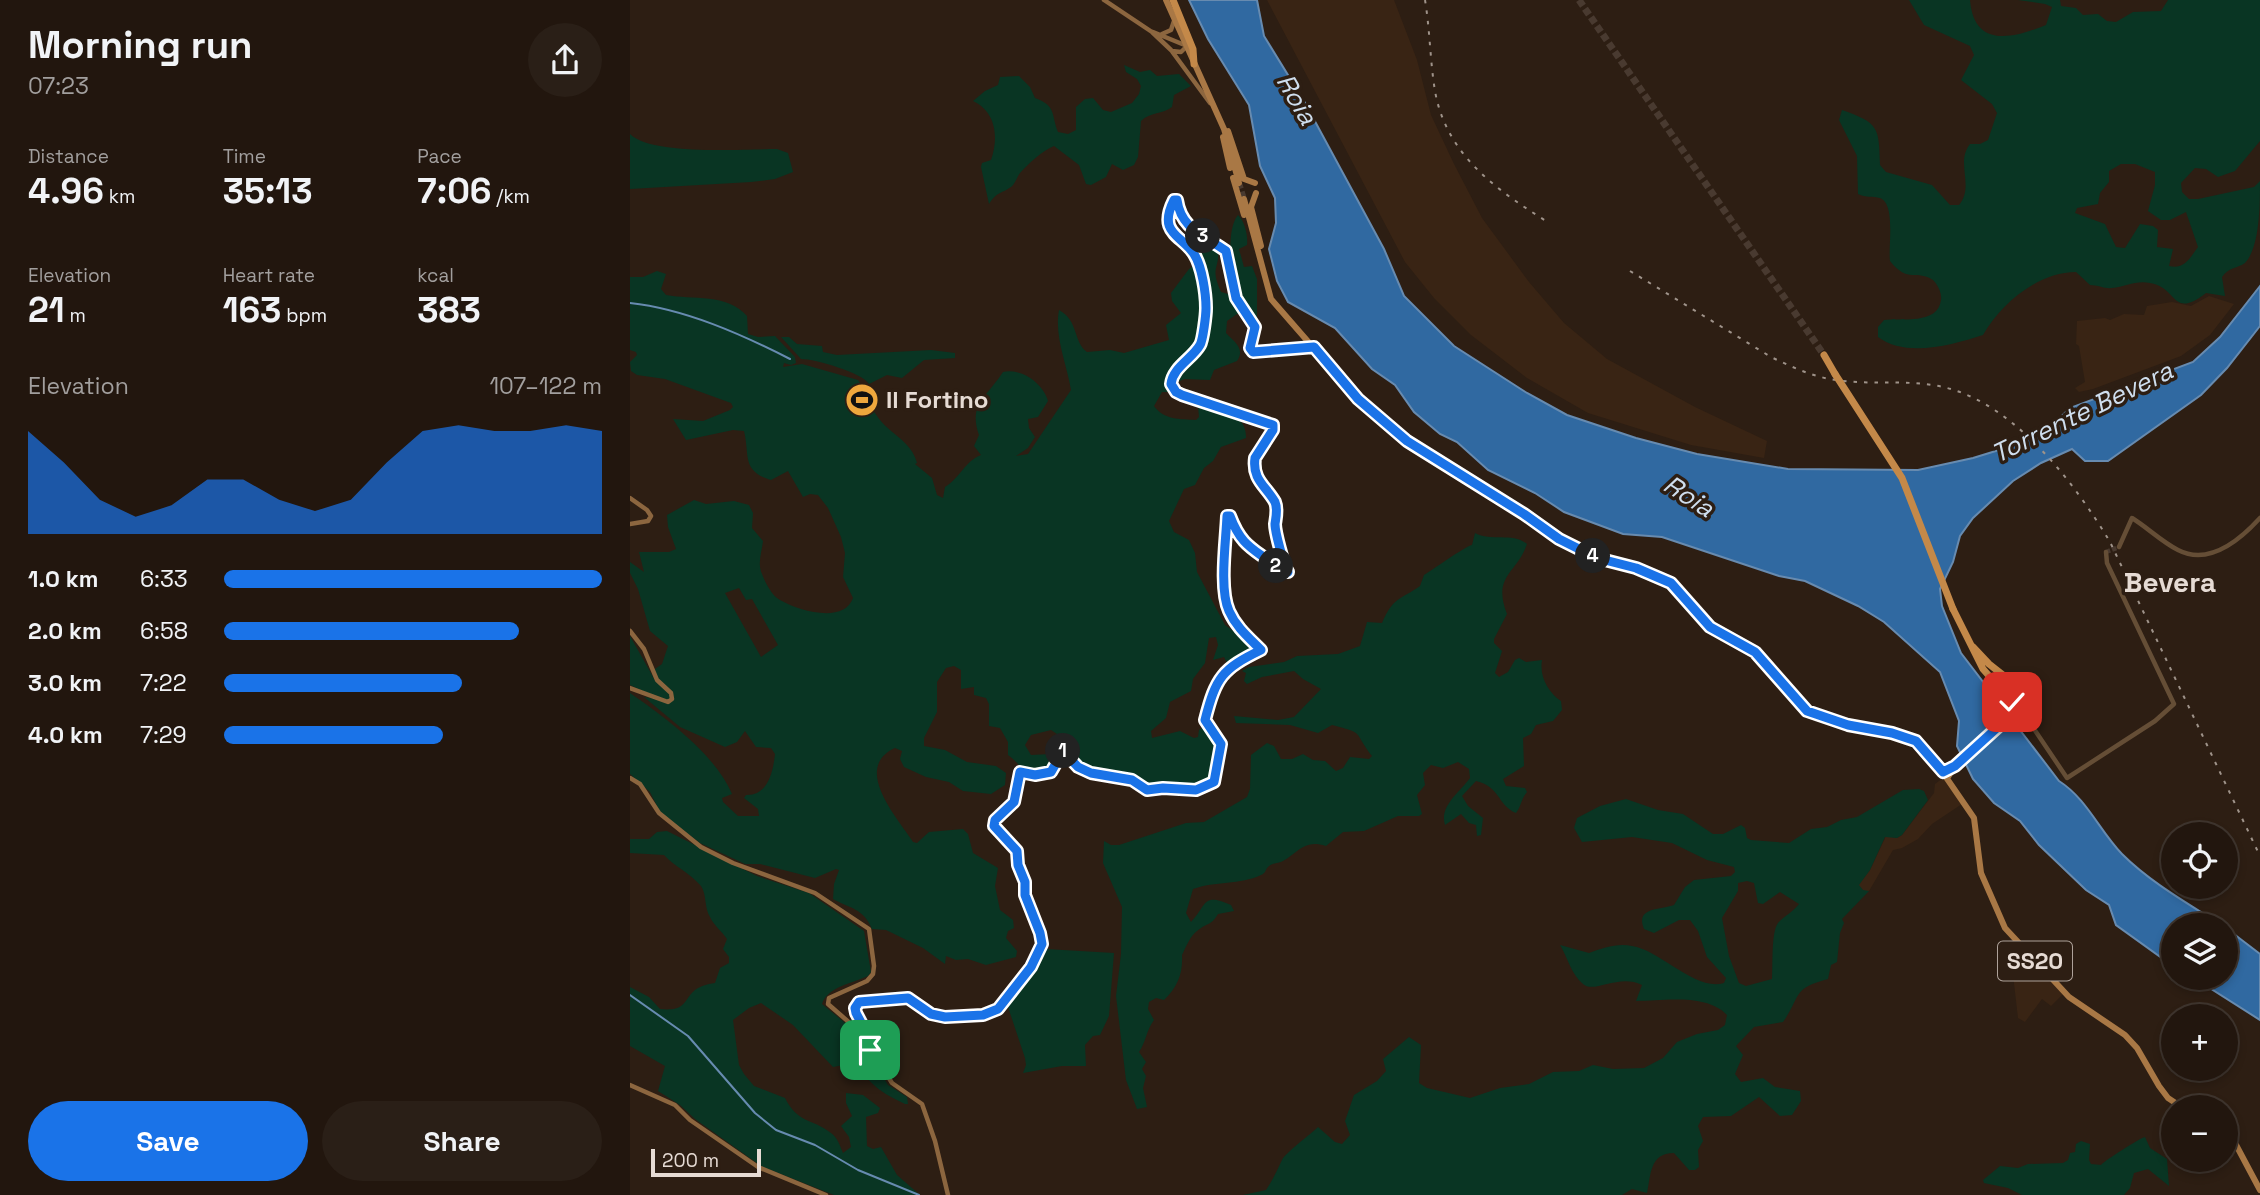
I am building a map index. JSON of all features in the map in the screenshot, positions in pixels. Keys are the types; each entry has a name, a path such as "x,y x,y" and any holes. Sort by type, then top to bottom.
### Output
{"highway":[{"path":"1173,0 1193,49 1194,64"},
{"path":"1824,355 1902,478 1963,635 1983,669 2012,702"},
{"path":"1963,635 1983,659 2022,690"}],"main road":[{"path":"1104,0 1152,32 1171,50 1215,109"},
{"path":"1166,0 1219,118 1239,183"},
{"path":"1161,34 1172,28 1174,17"},
{"path":"1152,32 1187,46"},
{"path":"1171,50 1181,52 1187,46"},
{"path":"1219,118 1232,139 1244,179 1252,183"},
{"path":"1219,118 1237,192 1268,293"},
{"path":"1250,197 1268,293"},
{"path":"875,1057 877,1053 856,1013 855,1008 859,1002 908,998 931,1014 945,1017 983,1015 998,1009 1039,955 1042,939 1025,895 1025,882 1018,865 1017,851 994,826 995,820 1014,802 1020,773 1042,775 1051,772 1063,751 1082,771 1132,780 1147,790 1196,790 1214,782 1221,744 1205,720 1215,686 1233,663 1261,650 1243,633 1227,607 1224,562 1227,516 1230,516 1247,547 1282,572 1288,572 1282,562 1281,544 1276,531 1275,502 1260,485 1254,464 1273,430 1273,425 1182,395 1176,392 1171,384 1175,372 1200,345 1206,309 1198,261 1190,248 1172,232 1169,218 1172,201 1177,200 1178,214 1189,228 1226,251 1236,298 1255,327 1252,350 1255,352 1314,347"},
{"name":"SS20","path":"1268,293 1276,307 1358,399 1407,441 1559,539 1597,558 1636,568 1671,583 1710,627 1755,652 1807,711 1848,725 1892,733 1916,741 1946,775 1974,818 1981,873 2005,929 2069,997 2125,1035 2137,1048 2168,1095"},
{"path":"630,498 647,510 650,518 648,521 630,524"},
{"path":"630,631 644,649 657,680 671,693 672,699 668,702 630,688"},
{"path":"1946,775 2010,716 2014,693 2022,690 2037,705 2036,715 2010,716"},
{"path":"2012,702 2025,716"},
{"path":"630,778 640,784 659,813 701,847 733,863 815,893 869,929 873,974 867,981 840,991 827,1002 831,1009 859,1031 892,1083 919,1101 925,1109 948,1195"},
{"path":"630,1085 675,1105 690,1120 758,1167 826,1195"},
{"path":"2238,1149 2260,1190"}],"street":[{"path":"2119,547 2132,518 2180,551 2203,555 2231,544 2260,518"},
{"path":"2025,716 2062,773 2070,777 2155,722 2174,704 2107,564 2106,552"},
{"path":"2032,729 2036,715"}],"shaded area":[{"path":"1267,0 1394,0 1417,60 1431,115 1454,164 1482,218 1529,282 1564,323 1607,359 1695,407 1767,441 1764,458 1691,445 1588,413 1527,378 1471,335 1434,298 1405,262"},
{"path":"2209,296 2234,304 2210,335 2181,356 2093,389 2079,392 2075,388 2085,382 2079,346 2076,344 2077,321 2105,318 2110,320 2124,314 2144,315 2147,306 2172,302 2191,306"},
{"path":"1943,778 1962,804 1932,824 1918,839 1893,850 1869,891 1863,891 1858,885 1870,870 1886,836 1897,838 1902,835 1934,793 1935,784"},
{"path":"2009,940 2063,994 2051,1006 2042,999 2025,1022 2018,1018"}],"green space":[{"path":"1909,0 1970,0 1973,16 1979,26 1987,33 2009,36 2046,25 2052,7 2018,0 2060,0 2061,6 2076,8 2083,15 2098,14 2107,21 2116,22 2133,12 2161,11 2168,0 2260,0 2260,141 2235,171 2218,177 2206,169 2195,168 2181,183 2182,192 2189,199 2198,199 2254,187 2260,181 2254,247 2245,263 2222,277 2225,296 2206,293 2195,300 2180,303 2166,290 2150,283 2140,282 2107,288 2090,285 2076,272 2062,273 2035,284 2010,301 1983,335 1929,348 1902,347 1878,337 1878,327 1884,320 1926,317 1938,308 1941,295 1933,280 1902,272 1890,261 1888,208 1880,198 1858,194 1857,156 1839,120 1842,110 1863,119 1874,128 1879,142 1880,165 1886,172 1932,185 1950,205 1959,205 1963,198 1966,151 1970,144 1980,144 1988,140 1997,113 1992,104 1961,80 1974,55 1970,46 1924,25","holes":["2121,164 2135,164 2155,172 2155,185 2148,211 2161,220 2170,220 2186,212 2198,247 2183,265 2169,266 2173,249 2157,247 2158,230 2153,226 2140,224 2125,248 2116,247 2105,224 2075,213 2077,208 2098,204 2100,193 2109,182 2109,171"]},
{"path":"1124,65 1140,72 1150,70 1157,76 1179,74 1191,86 1174,95 1172,107 1141,121 1138,157 1134,165 1123,170 1112,164 1106,177 1091,185 1086,184 1079,165 1054,146 1031,162 1012,186 997,195 989,204 981,167 982,163 991,160 995,143 994,126 987,112 973,101 998,85 1000,77 1019,76 1030,87 1035,98 1050,108 1058,132 1068,134 1076,130 1076,107 1085,99 1093,98 1103,110 1111,112 1132,103 1141,86 1137,79 1126,72"},
{"path":"630,134 641,141 677,148 777,149 788,153 793,172 775,179 751,182 630,189"},
{"path":"1238,215 1246,229 1247,245 1239,249 1244,267 1252,266 1257,279 1257,319 1253,321 1246,312 1227,321 1226,333 1240,352 1237,361 1214,370 1210,380 1185,379 1177,382 1173,392 1162,392 1154,406 1173,418 1196,420 1199,417 1198,406 1230,414 1242,422 1245,429 1246,438 1221,447 1213,461 1204,468 1195,485 1184,489 1169,521 1174,532 1189,540 1195,553 1197,572 1225,625 1256,648 1227,663 1224,657 1213,660 1218,645 1216,637 1209,638 1205,663 1193,679 1191,691 1170,702 1166,718 1151,731 1152,738 1180,731 1194,738 1198,737 1199,730 1206,725 1219,743 1211,781 1197,788 1166,785 1149,787 1133,777 1080,767 1063,748 1057,734 1051,730 1031,735 1025,745 1031,755 1051,754 1054,761 1049,770 1034,773 1024,770 1008,755 1008,742 1000,728 989,726 989,704 986,698 974,695 974,687 961,689 961,670 954,666 946,668 937,682 937,712 924,738 924,746 945,750 967,762 996,766 1006,773 1005,785 991,794 963,791 949,782 926,777 904,767 900,759 902,751 895,748 883,757 877,768 878,781 890,808 913,842 917,843 929,832 963,829 968,834 973,853 998,868 995,886 1000,910 1013,920 1014,928 1008,931 1006,938 1017,951 1016,957 986,965 946,956 945,964 923,948 886,930 872,929 860,913 833,899 839,870 815,878 760,864 745,864 700,843 660,812 650,792 630,774 630,693 688,737 714,765 732,794 722,798 723,802 738,816 759,816 758,809 744,798 746,795 760,792 768,782 775,754 771,748 756,747 745,731 737,742 725,747 680,727 644,697 659,699 630,685 630,636 656,682 655,669 662,664 668,646 650,631 638,589 630,573 630,562 644,572 639,552 669,552 676,549 668,527 667,515 694,500 706,504 734,501 749,505 753,513 752,528 763,541 761,570 777,598 809,611 831,613 848,606 853,598 843,577 845,553 841,537 828,508 818,495 803,497 788,471 771,480 755,472 748,461 744,431 733,430 686,440 673,419 703,421 730,410 733,407 731,403 665,379 637,375 631,371 630,362 637,355 630,350 630,277 643,277 657,271 666,274 661,289 666,295 720,301 739,309 747,316 748,334 758,337 775,336 795,357 796,363 784,363 783,367 802,364 858,380 877,416 910,449 917,463 915,464 932,478 937,495 943,498 945,487 971,461 981,455 974,446 979,435 976,424 978,408 1003,372 1017,372 1030,378 1041,388 1048,401 1038,417 1028,419 1029,428 1035,437 1028,448 1016,456 1028,454 1071,390 1060,340 1059,310 1070,320 1087,352 1110,350 1124,353 1169,340 1166,325 1181,313 1172,301 1171,293 1189,269 1200,261 1197,251 1201,244 1209,243 1217,251 1216,274 1221,292 1228,294 1234,288 1230,250 1234,221","holes":["739,588 746,600 752,599 778,645 761,657 725,593"]},
{"path":"781,337 789,337 797,344 822,346 823,352 837,355 931,350 955,353 955,358 924,360 902,378 887,375 869,384 858,375 838,367 801,359"},
{"path":"1475,533 1488,537 1515,538 1527,544 1502,591 1507,614 1494,639 1494,643 1502,651 1495,673 1499,677 1508,672 1519,658 1526,662 1542,660 1546,684 1561,701 1562,710 1553,721 1536,725 1531,734 1523,738 1524,766 1503,779 1506,786 1525,788 1527,792 1518,811 1516,813 1510,810 1490,787 1476,781 1462,796 1468,806 1483,818 1481,835 1477,836 1476,825 1469,823 1461,814 1445,825 1448,805 1470,778 1469,769 1458,762 1443,768 1431,765 1423,773 1425,785 1417,795 1422,814 1419,816 1398,816 1364,831 1343,832 1326,846 1307,845 1283,861 1270,865 1264,873 1253,878 1193,889 1186,913 1191,922 1210,900 1231,905 1234,911 1218,914 1195,933 1182,955 1182,968 1173,990 1164,1000 1156,998 1149,1002 1148,1009 1154,1020 1139,1052 1146,1062 1142,1069 1146,1076 1143,1088 1147,1107 1137,1109 1126,1080 1116,996 1121,954 1122,907 1103,863 1104,841 1119,845 1186,823 1204,822 1247,797 1250,789 1251,755 1267,743 1274,746 1281,759 1292,759 1303,754 1313,760 1325,761 1336,771 1343,768 1350,757 1369,759 1372,756 1357,734 1332,725 1318,733 1290,725 1236,723 1234,716 1278,720 1294,717 1321,689 1294,671 1262,677 1247,684 1244,681 1246,673 1242,671 1249,667 1284,662 1297,656 1338,654 1360,646 1367,622 1382,623 1394,604 1420,586 1424,575 1472,545"},
{"path":"1903,790 1924,791 1928,800 1902,835 1897,838 1885,837 1870,870 1859,885 1863,890 1869,891 1842,919 1844,923 1840,933 1837,962 1831,965 1828,979 1803,990 1783,1022 1754,1027 1736,1046 1743,1055 1735,1074 1741,1082 1763,1078 1775,1087 1800,1091 1801,1101 1792,1115 1780,1116 1759,1097 1731,1116 1703,1117 1698,1126 1703,1141 1698,1150 1699,1167 1689,1170 1674,1153 1660,1157 1653,1167 1647,1193 1632,1189 1622,1195 1243,1195 1266,1190 1284,1157 1318,1127 1335,1142 1342,1144 1350,1135 1345,1121 1354,1095 1377,1081 1386,1071 1383,1059 1409,1037 1421,1045 1419,1083 1427,1088 1470,1098 1500,1088 1529,1084 1553,1072 1579,1071 1593,1065 1613,1069 1644,1068 1663,1058 1677,1042 1718,1030 1725,1025 1727,1015 1708,1004 1684,1000 1636,1001 1642,985 1633,982 1616,982 1594,987 1583,984 1575,976 1560,945 1589,953 1615,946 1632,946 1643,949 1702,982 1724,983 1726,978 1707,957 1698,931 1690,920 1679,920 1654,933 1644,929 1642,922 1646,913 1674,905 1685,887 1694,880 1731,876 1735,872 1734,867 1707,860 1672,843 1632,837 1582,842 1574,828 1577,818 1600,806 1626,799 1658,810 1683,814 1713,834 1723,834 1741,825 1745,828 1747,838 1751,840 1789,843 1811,829 1827,827 1841,820 1857,817","holes":["1738,883 1754,883 1758,903 1763,904 1780,892 1799,904 1776,927 1772,979 1746,986 1739,983 1729,956 1722,918 1738,891"]},
{"path":"667,831 757,876 809,893 864,931 871,972 868,976 829,993 822,1004 855,1031 888,1085 907,1097 908,1104 883,1092 854,1068 833,1067 793,1025 761,1003 733,1020 739,1065 754,1086 785,1098 800,1117 833,1135 843,1153 851,1147 849,1137 841,1126 852,1116 846,1103 846,1093 863,1095 880,1108 878,1113 866,1117 867,1146 873,1149 881,1147 897,1175 920,1195 834,1195 761,1166 658,1091 665,1066 630,1046 630,987 649,997 660,1009 671,1009 684,1004 696,990 715,983 720,968 729,963 729,957 723,949 727,939 710,917 701,886 664,855 630,853 630,839 649,839 657,832"},
{"path":"1046,949 1114,953 1109,1016 1100,1035 1093,1036 1085,1045 1086,1066 1062,1066 1023,1073 1025,1058 1006,1001 1038,968"},
{"path":"2145,1137 2150,1148 2161,1155 2161,1172 2168,1172 2169,1186 2148,1169 2134,1173 2130,1188 2124,1195 2022,1195 2008,1188 1984,1183 1983,1180 2000,1166 2018,1168 2028,1164 2063,1163 2068,1160 2070,1153 2075,1152 2076,1144 2081,1141 2090,1144 2091,1164 2101,1165"}],"water":[{"path":"1189,0 1257,0 1264,36 1304,101 1384,249 1404,296 1454,346 1567,415 1636,438 1697,454 1788,469 1918,470 1973,458 2012,446 2051,426 2070,408 2193,362 2220,337 2260,286 2260,326 2227,368 2201,395 2108,461 2085,461 2072,449 2041,463 2013,481 1973,518 1960,536 1953,562 1940,589 1942,606 1961,653 2059,781 2085,806 2122,854 2161,886 2161,899 2180,899 2203,913 2161,913 2161,957 2116,925 2109,905 2086,890 2039,845 2020,821 1994,803 1973,779 1957,746 1959,721 1940,672 1884,622 1858,606 1805,581 1779,576 1662,537 1623,534 1564,512 1535,493 1488,470 1457,442 1440,434 1414,412 1395,385 1372,369 1335,328 1288,302 1277,281 1269,249 1276,223 1275,198 1260,166 1249,105 1208,39"},
{"path":"2238,937 2260,954 2260,1020 2213,990 2238,990"}],"waterway":[{"path":"630,303 692,317 790,359"},
{"path":"630,995 688,1036 755,1113 776,1130 815,1145 858,1170 919,1195"}],"tunnel":[{"path":"1579,0 1824,355"},
{"path":"1239,183 1244,199"},
{"path":"2106,552 2119,547"}],"railway":[{"path":"1425,0 1435,91 1450,133 1476,168 1491,182 1546,221"},
{"path":"1630,271 1771,357 1795,368 1836,380 1932,385 1960,392 1987,405 2036,444 2077,493 2110,542 2260,856"}],"place":[{"name":"Il Fortino","path":"862,400"}],"district":[{"name":"Bevera","path":"2170,582"}],"route":[{"path":"870,1050 875,1057 877,1053 856,1013 856,1004 859,1002 899,997 908,998 931,1014 945,1017 983,1015 998,1009 1039,955 1042,939 1025,895 1025,882 1019,871 1017,851 994,826 995,820 1014,802 1020,772 1035,775 1051,772 1060,752 1063,751 1082,771 1132,780 1147,790 1196,790 1209,786 1216,778 1221,744 1205,720 1215,686 1233,663 1261,650 1243,633 1227,607 1224,562 1227,516 1230,516 1247,547 1272,562 1282,572 1288,572 1282,562 1281,544 1275,526 1275,502 1255,475 1255,458 1273,430 1273,425 1182,395 1176,392 1171,384 1175,372 1200,345 1206,309 1198,261 1190,248 1172,232 1169,218 1174,200 1177,200 1178,214 1189,228 1226,251 1236,298 1255,327 1250,348 1253,352 1314,347 1358,399 1407,441 1559,539 1597,558 1636,568 1671,583 1710,627 1755,652 1798,702 1813,715 1916,741 1928,751 1943,772 1955,766 2010,716 2012,702"}],"water label":[{"name":"Roia","path":"1297,99"},
{"name":"Torrente Bevera","path":"2082,412"},
{"name":"Roia","path":"1689,496"}]}
